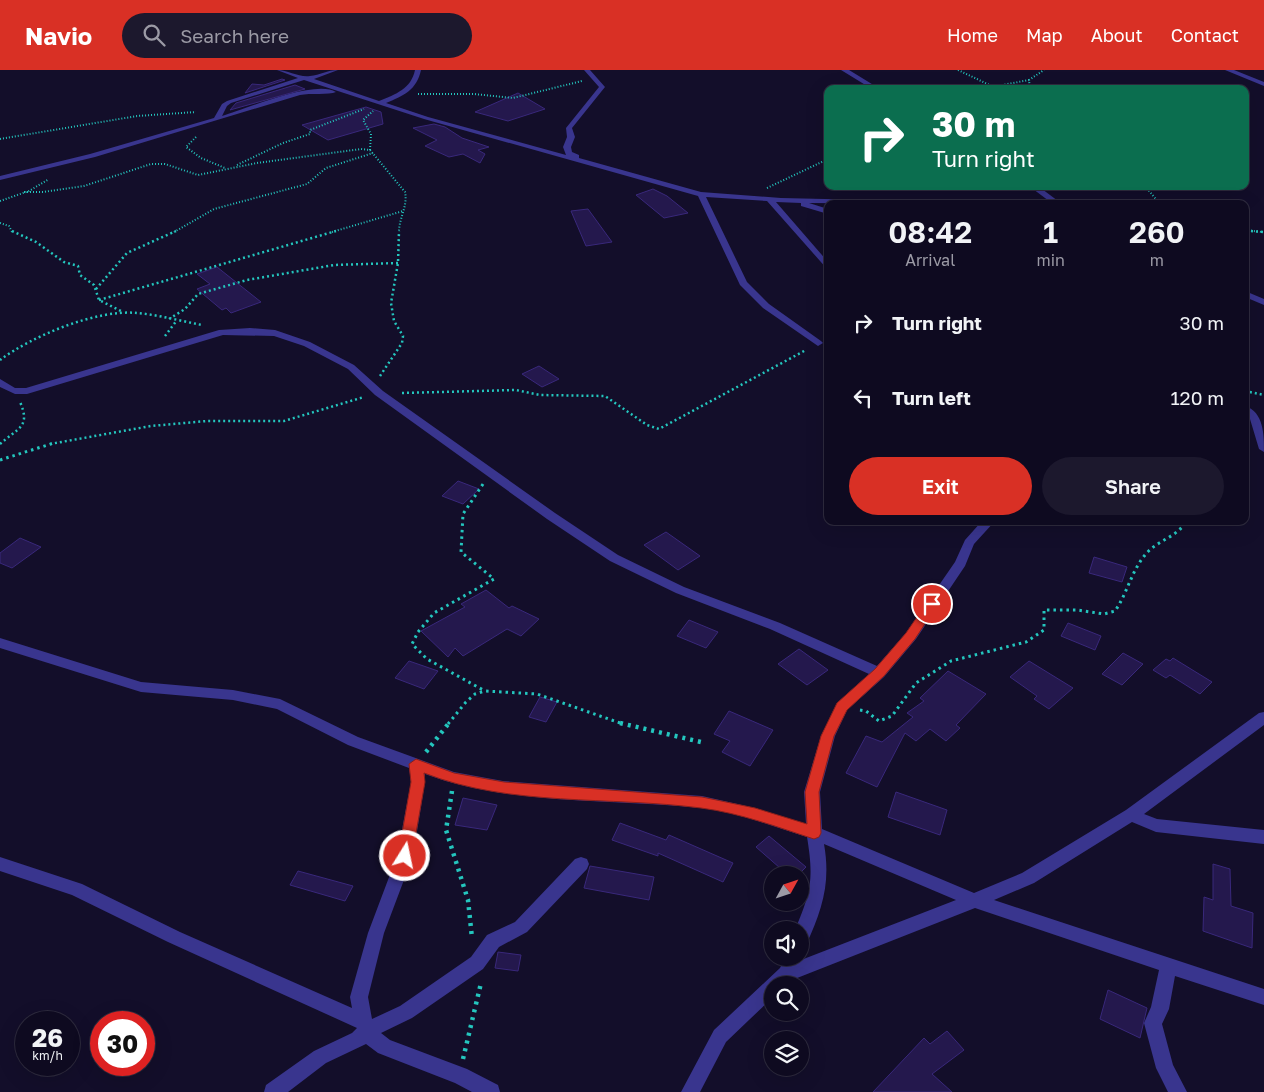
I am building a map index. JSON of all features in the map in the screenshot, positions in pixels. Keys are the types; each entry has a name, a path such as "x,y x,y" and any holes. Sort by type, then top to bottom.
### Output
{"street":[{"path":"280,70 378,105 397,108 701,194 824,201"},
{"path":"218,115 224,105 236,99 335,70"},
{"path":"0,178 68,163 218,115 310,91 335,93 343,98 369,106 378,105 402,94 416,80 418,70"},
{"path":"580,159 569,153 567,147 571,137 569,128 602,87 587,70"},
{"path":"844,70 870,85"},
{"path":"1228,70 1264,84"},
{"path":"1039,190 1052,200"},
{"path":"701,194 743,283 766,306 818,343"},
{"path":"769,199 824,263"},
{"path":"792,200 824,211"},
{"path":"1249,296 1264,302"},
{"path":"0,382 8,390 15,392 222,332 250,331 275,333 307,344 351,367 376,390 614,558 680,590 775,626 879,673"},
{"path":"1249,413 1255,418 1264,449"},
{"path":"807,921 817,896 820,865 814,833 812,792 828,736 842,707 879,673 910,636 961,563 969,543 985,525"},
{"path":"0,642 140,687 233,695 280,704 353,741 453,778 504,788 702,802 755,814 814,833 973,900 1264,997"},
{"path":"793,976 1028,878 1131,815 1264,717"},
{"path":"416,764 418,782 405,856 376,933 359,997 366,1026 371,1037 384,1047 460,1076 492,1092"},
{"path":"1131,815 1156,825 1264,838"},
{"path":"0,864 76,889 174,937 366,1026"},
{"path":"273,1092 320,1057 358,1039 366,1026 406,1012 476,963 493,941 521,927 581,864"},
{"path":"1169,964 1160,1009 1153,1023 1164,1068 1178,1092"},
{"path":"690,1092 720,1036 764,995"}],"path":[{"path":"958,70 990,85"},
{"path":"998,85 1029,80 1044,70"},
{"path":"402,94 456,94 513,98 594,78"},
{"path":"1029,80 1030,85"},
{"path":"370,150 372,139 370,130 363,120 378,105"},
{"path":"236,167 283,143 303,138 310,134 310,130 369,106"},
{"path":"0,139 137,116 218,115"},
{"path":"218,115 186,147 202,158 226,168"},
{"path":"24,192 43,192 84,186 150,164 165,164 198,175 226,168 352,150 370,150 405,192 408,200 399,224 398,263 391,304 394,321 403,336 402,343 376,390"},
{"path":"96,289 126,253 182,228 214,209 307,184 326,168 373,153"},
{"path":"748,198 824,161"},
{"path":"0,201 44,183 68,163"},
{"path":"1148,190 1157,200"},
{"path":"99,300 404,211"},
{"path":"0,223 9,226 13,233 41,245 61,260 78,266 80,275 96,289 99,300 123,312"},
{"path":"1249,230 1264,232"},
{"path":"169,319 185,309 198,294 247,280 334,265 370,266 398,263"},
{"path":"0,360 15,349 82,320 101,314 123,312 198,324 222,332"},
{"path":"0,460 64,440 152,426 207,421 284,421 376,390 516,390 540,395 605,396 614,399 651,428 659,429 818,343"},
{"path":"0,444 24,423 26,416 15,392"},
{"path":"1249,392 1264,395"},
{"path":"482,466 484,481 480,493 464,512 462,552 467,559 494,579 490,583 444,604 417,630 412,644 417,653 428,661 474,682 486,690"},
{"path":"842,707 866,711 880,721 892,716 916,683 950,661 1026,642 1034,637 1044,630 1044,610 1077,610 1104,614 1115,611 1131,577 1149,550 1175,536 1184,525"},
{"path":"416,764 466,702 475,694 486,690 538,694 626,725 701,742"},
{"path":"453,778 446,830 468,900 476,963 481,970 482,980 460,1076"}],"building":[{"path":"282,79 285,80 245,93 252,84 264,85"},
{"path":"295,85 305,89 230,110 236,103"},
{"path":"518,93 545,109 508,121 475,112"},
{"path":"366,107 381,112 383,124 328,140 302,125"},
{"path":"434,124 445,127 462,138 489,147 478,150 485,154 480,163 463,154 449,157 425,146 437,140 413,128"},
{"path":"653,189 667,196 688,213 664,218 636,195"},
{"path":"588,209 612,242 586,246 571,211"},
{"path":"217,267 261,302 231,313 226,308 222,310 197,289 210,284 197,274"},
{"path":"539,366 559,379 542,387 522,374"},
{"path":"458,481 479,489 463,504 442,496"},
{"path":"666,532 700,556 678,570 644,545"},
{"path":"20,538 41,547 12,568 0,563 0,553"},
{"path":"1094,557 1127,567 1122,582 1089,573"},
{"path":"486,590 509,608 512,606 539,619 521,636 507,629 463,656 455,648 448,657 421,631 465,607 461,604"},
{"path":"689,620 718,632 706,648 677,636"},
{"path":"1068,623 1101,636 1095,650 1061,636"},
{"path":"799,649 828,670 807,685 778,664"},
{"path":"1123,653 1143,664 1122,685 1102,674"},
{"path":"1173,658 1212,682 1200,694 1170,675 1166,678 1153,670 1166,659 1170,661"},
{"path":"409,661 438,671 424,689 395,678"},
{"path":"1029,661 1073,688 1049,709 1034,699 1037,696 1010,677"},
{"path":"948,671 986,694 956,725 960,728 946,741 930,729 916,741 905,733 877,787 846,773 866,736 882,742 913,717 907,713 924,701 920,698"},
{"path":"540,697 557,702 546,722 529,717"},
{"path":"729,711 773,730 750,766 722,752 730,741 714,734"},
{"path":"896,792 947,810 940,835 888,817"},
{"path":"463,798 497,805 487,830 455,825"},
{"path":"620,823 666,840 669,835 733,863 723,882 658,853 658,856 612,840"},
{"path":"769,836 805,866 778,866 756,847"},
{"path":"1213,864 1230,869 1231,906 1253,913 1252,948 1203,931 1204,897 1213,900"},
{"path":"590,866 654,877 649,900 584,888"},
{"path":"298,871 353,886 345,901 290,885"},
{"path":"498,952 521,955 518,971 495,968"},
{"path":"1108,990 1147,1008 1140,1038 1100,1019"},
{"path":"947,1031 964,1050 932,1074 952,1092 873,1092 924,1038 930,1044"}],"route":[{"path":"405,856 418,782 416,764 453,778 504,788 702,802 755,814 814,833 812,792 828,736 842,707 879,673 910,636 932,604"}]}
